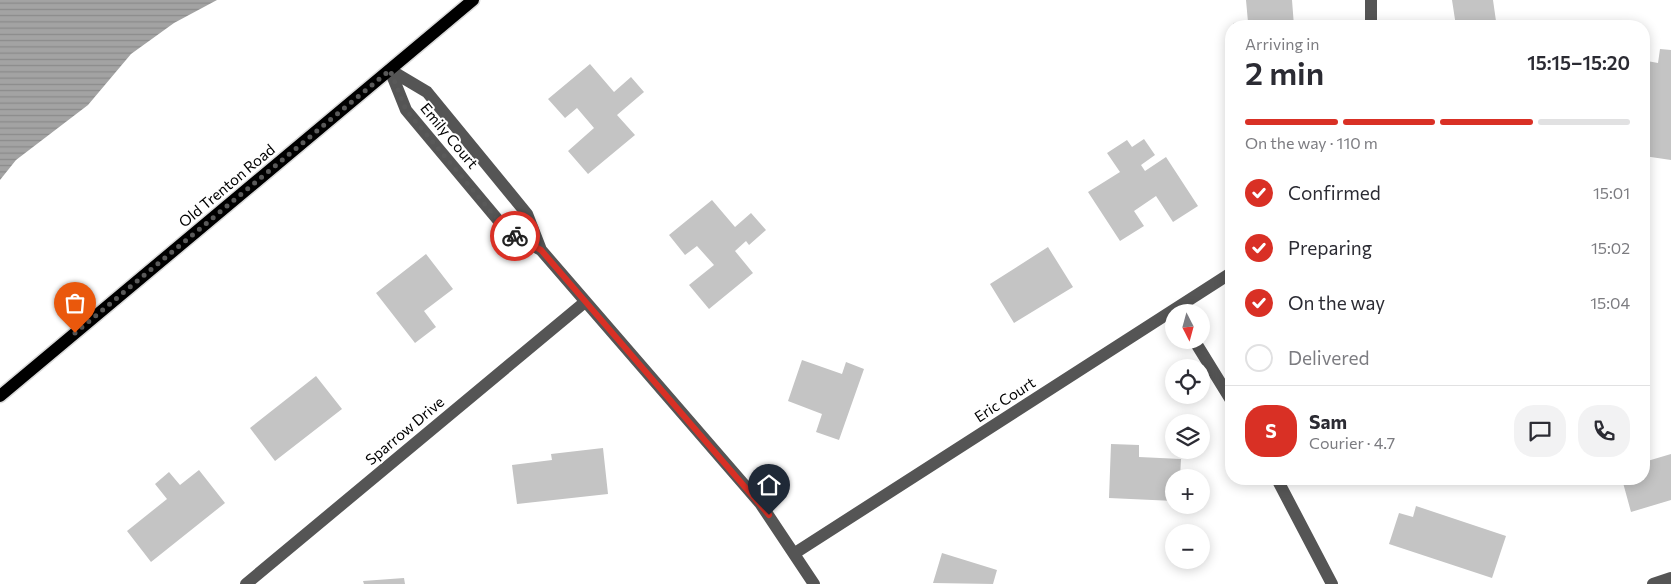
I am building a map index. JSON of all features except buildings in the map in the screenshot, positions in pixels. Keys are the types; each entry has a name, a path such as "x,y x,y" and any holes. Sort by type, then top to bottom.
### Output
{"main road":[{"name":"Old Trenton Road","path":"0,396 473,0"}],"street":[{"path":"1371,0 1371,20"},
{"name":"Emily Court","path":"390,70 406,110 508,232 541,250"},
{"name":"Emily Court","path":"390,70 427,92 528,214 541,250 760,503 796,553 814,584"},
{"name":"Eric Court","path":"1186,304 1225,277"},
{"name":"Sparrow Drive","path":"246,584 585,302"},
{"name":"Eric Court","path":"796,553 1165,318"},
{"path":"1200,349 1225,390"},
{"path":"1280,485 1332,584"},
{"path":"1653,584 1671,578"}],"shaded area":[{"path":"0,0 217,0 174,23 131,54 88,105 16,160 0,180"}],"way so far":[{"path":"75,333 390,70 406,110 508,232 515,236"}],"route":[{"path":"515,236 541,250 769,515"}]}
